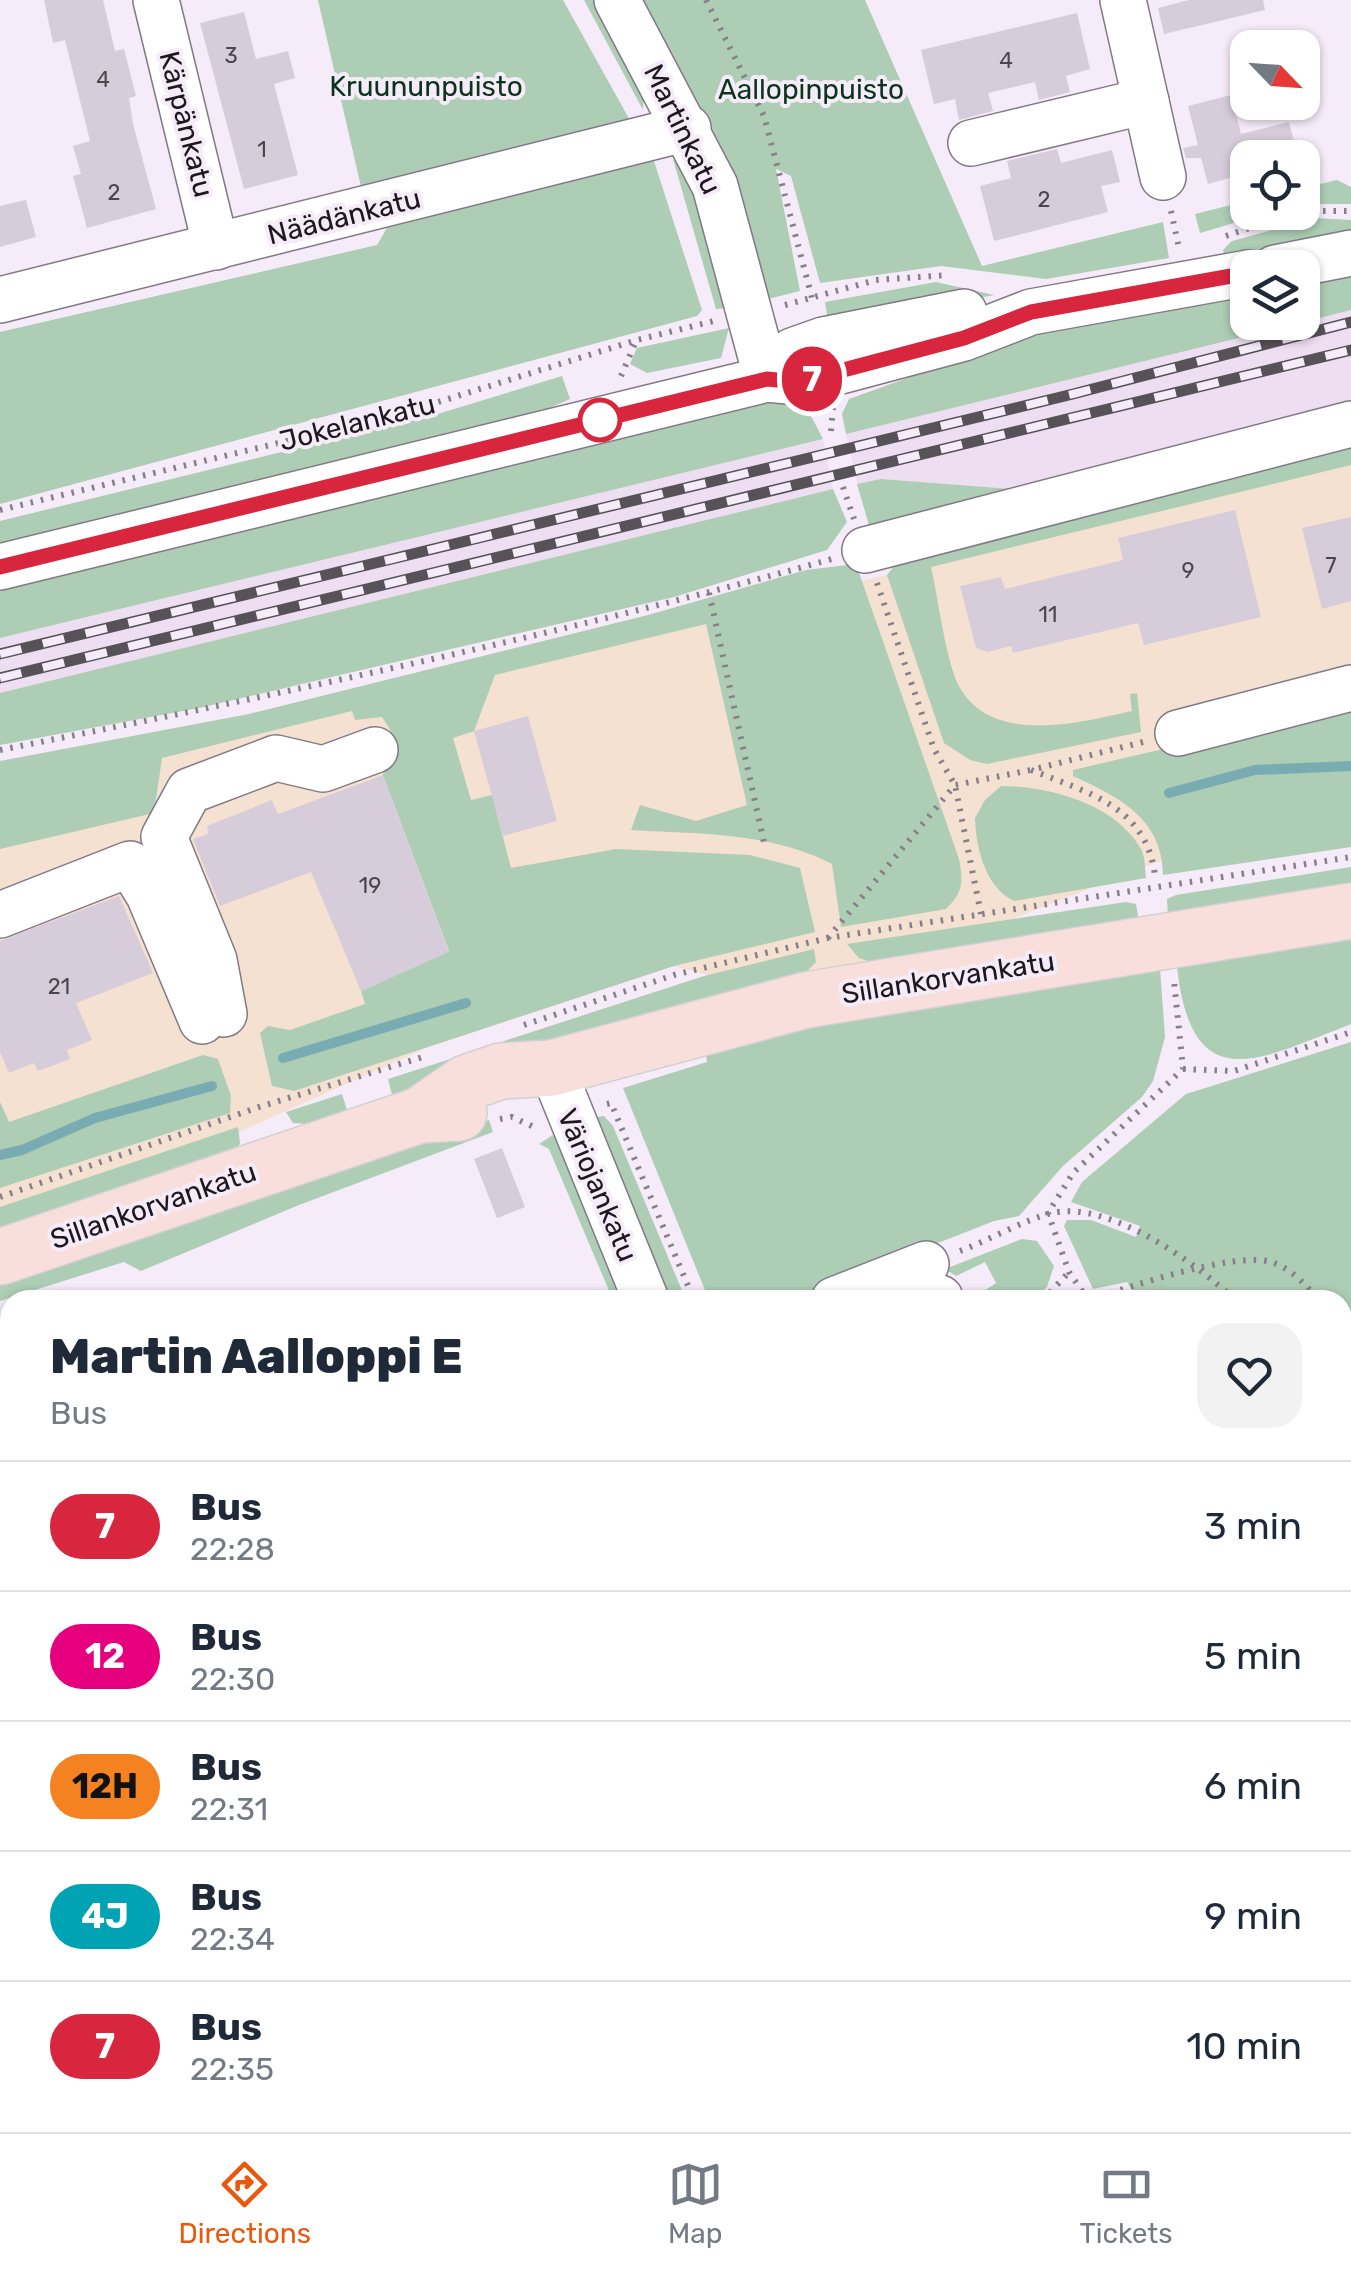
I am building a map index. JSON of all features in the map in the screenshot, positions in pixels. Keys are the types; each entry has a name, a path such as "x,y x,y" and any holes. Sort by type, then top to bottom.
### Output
{"main road":[{"name":"Sillankorvankatu","path":"0,1257 420,1116 466,1083 501,1071 552,1068 806,1000 1351,911"}],"street":[{"name":"Kärpänkatu","path":"156,0 216,248"},
{"name":"Martinkatu","path":"617,0 716,186 767,379"},
{"path":"1134,3 1146,101 1163,178"},
{"path":"971,143 1146,101"},
{"name":"Näädänkatu","path":"0,300 688,128"},
{"path":"1320,260 1351,254"},
{"name":"Jokelankatu","path":"0,566 767,379 792,351 838,336 961,312 1031,312 1230,276"},
{"path":"866,550 1351,424"},
{"path":"1178,732 1351,688"},
{"path":"0,915 130,864 213,1018 214,960 164,837 189,791 276,758 323,769 375,750"},
{"name":"Väriojankatu","path":"552,1068 642,1290"}],"path":[{"path":"706,0 764,116 811,296"},
{"path":"1163,178 1183,264"},
{"path":"1320,211 1351,211"},
{"name":"Jokelankatu","path":"1,507 403,413 636,340 711,322"},
{"path":"843,487 934,749 955,784 980,914 1351,857"},
{"path":"0,750 204,710 709,593 866,550"},
{"path":"709,593 765,847"},
{"path":"828,938 955,784 1031,770 1178,732"},
{"path":"1031,770 1089,793 1134,822 1152,850 1155,876"},
{"path":"1173,969 1183,1068"},
{"path":"1048,1214 1073,1174 1183,1068 1234,1071 1351,1032"},
{"path":"935,1287 1048,1214 1066,1211 1095,1216 1200,1266 1224,1290"},
{"path":"1048,1214 1068,1272 1082,1290"},
{"path":"1122,1290 1200,1266 1269,1261 1303,1280 1310,1290"},
{"path":"1052,1290 1068,1272"}],"shaded area":[{"path":"1351,310 1351,433 1117,497 881,479 857,484 846,434 1230,340 1320,340 1320,318"},
{"path":"823,439 833,489 0,693 0,638"},
{"path":"1351,464 1351,839 1173,856 806,1000 674,966 429,1047 0,1239 0,787"}],"green space":[{"name":"Kruununpuisto","path":"318,0 563,0 632,124 362,191"},
{"path":"584,0 600,0 644,87 643,110"},
{"name":"Aallopinpuisto","path":"638,0 865,0 982,266 1163,222 1169,258 1046,279 941,266 820,283 791,176 776,169 800,291 764,300"},
{"path":"653,158 702,310 697,316 0,504 0,332 377,245 387,228"},
{"path":"673,159 694,187 702,207 728,308 716,309"},
{"path":"1337,180 1351,187 1351,204 1320,204 1320,184"},
{"path":"1230,205 1230,224 1200,233 1195,214"},
{"path":"1320,218 1351,220 1351,237 1277,250 1230,250 1230,258 1225,259 1223,250 1232,241 1272,230 1320,230"},
{"path":"1351,270 1351,310 1320,318 1320,276"},
{"path":"936,282 994,295 829,327 825,302"},
{"path":"1230,293 1230,340 846,434 842,414 849,399 1027,335"},
{"path":"729,328 721,358 647,373 630,364 637,348"},
{"path":"562,376 570,399 518,422 0,548 0,521 441,413"},
{"path":"777,398 809,412 823,439 0,638 0,588"},
{"path":"1351,433 1351,465 931,567 955,677 975,706 994,718 1016,724 1064,724 1132,711 1130,694 1137,693 1141,732 987,764 970,760 944,743 887,575 902,556"},
{"path":"881,479 1050,492 873,539 857,484"},
{"path":"833,489 847,522 827,550 674,597 199,708 0,745 0,693"},
{"path":"856,564 959,859 961,886 946,909 841,927 832,864 759,840 631,830 640,805 696,821 747,805 706,624 495,675 474,731 453,738 471,800 492,795 511,868 616,849 750,855 800,868 815,932 674,966 294,1091 272,1086 260,1033 268,1026 290,1030 365,1004 361,991 449,951 383,775 391,731 382,717 355,720 352,711 162,758 154,813 0,849 0,761 249,714 648,615 806,570"},
{"path":"1351,705 1351,847 1163,875 1161,856 1147,825 1122,802 1073,776 1073,770"},
{"path":"1001,786 1039,789 1097,808 1114,819 1140,847 1146,878 1014,901 1004,895 989,876 980,854 975,818 985,800"},
{"path":"1351,867 1351,888 1168,915 1167,899 1176,895"},
{"path":"1126,902 1136,904 1139,922 876,964 859,958 847,944"},
{"path":"1351,935 1351,1024 1259,1057 1235,1059 1214,1053 1197,1037 1185,1009 1177,967"},
{"path":"814,949 816,962 801,978 493,1062 490,1047 507,1040 704,976"},
{"path":"1160,969 1165,1037 1153,1081 1142,1097 1063,1166 1019,1216 994,1221 818,1290 705,1290 623,1088 707,1062 705,1049 819,1020"},
{"path":"1351,1042 1351,1290 1132,1290 1127,1282 1093,1289 1064,1226 1067,1220 1091,1220 1136,1237 1140,1226 1071,1202 1082,1182 1186,1094"},
{"path":"203,1055 218,1059 231,1096 230,1113 0,1188 0,1102 9,1122"},
{"path":"463,1055 473,1071 392,1095 388,1079"},
{"path":"342,1094 347,1110 307,1124 293,1123 286,1112"},
{"path":"604,1116 613,1126 682,1290 661,1290 590,1118"},
{"path":"489,1120 493,1132 299,1205 141,1271 124,1262 35,1290 0,1290 0,1284"},
{"path":"238,1127 240,1143 234,1155 0,1235 0,1207"},
{"path":"553,1135 566,1156 625,1290 609,1290 549,1149 539,1144"},
{"path":"1022,1239 1037,1241 1054,1266 1044,1290 986,1290 996,1283 985,1262 956,1276 945,1269"}],"building":[{"path":"44,0 103,0 115,51 124,49 136,96 129,98 133,124 156,209 87,228 73,176 81,174 73,146 90,141 65,40 53,43"},
{"path":"1189,0 1263,0 1265,10 1164,34 1158,8"},
{"path":"244,12 256,59 288,51 295,78 274,84 298,175 244,189 200,23"},
{"path":"1077,13 1090,69 1066,76 1070,92 1039,100 1035,82 988,93 993,111 959,120 955,99 934,104 921,50"},
{"path":"1230,95 1230,120 1237,120 1241,134 1289,122 1294,140 1230,140 1230,178 1208,184 1201,158 1186,158 1183,148 1198,145 1188,106"},
{"path":"1057,149 1061,163 1112,150 1120,182 1101,186 1108,212 994,241 980,186 1011,178 1007,161"},
{"path":"26,200 36,237 0,247 0,206"},
{"path":"1235,510 1261,617 1144,645 1138,623 1013,653 1011,646 988,652 976,648 960,586 1001,577 1005,589 1123,560 1118,538"},
{"path":"1351,517 1351,601 1322,609 1302,528"},
{"path":"528,716 557,821 503,836 474,731"},
{"path":"383,775 449,952 361,991 311,872 220,906 193,839 208,834 207,826 272,800 278,814"},
{"path":"119,896 153,973 76,1003 92,1040 67,1050 70,1059 38,1071 34,1063 9,1073 0,1052 0,941"},
{"path":"502,1148 525,1207 497,1218 474,1159"}],"waterway":[{"path":"1169,793 1255,770 1351,766"},
{"path":"283,1058 466,1003"},
{"path":"0,1155 22,1150 95,1118 212,1086"}],"railway":[{"path":"0,654 1073,394 1351,322"},
{"path":"0,678 1351,350"}],"bus line":[{"name":"7","path":"0,567 767,379 798,382 832,374 964,338 1031,312 1230,276"}]}
